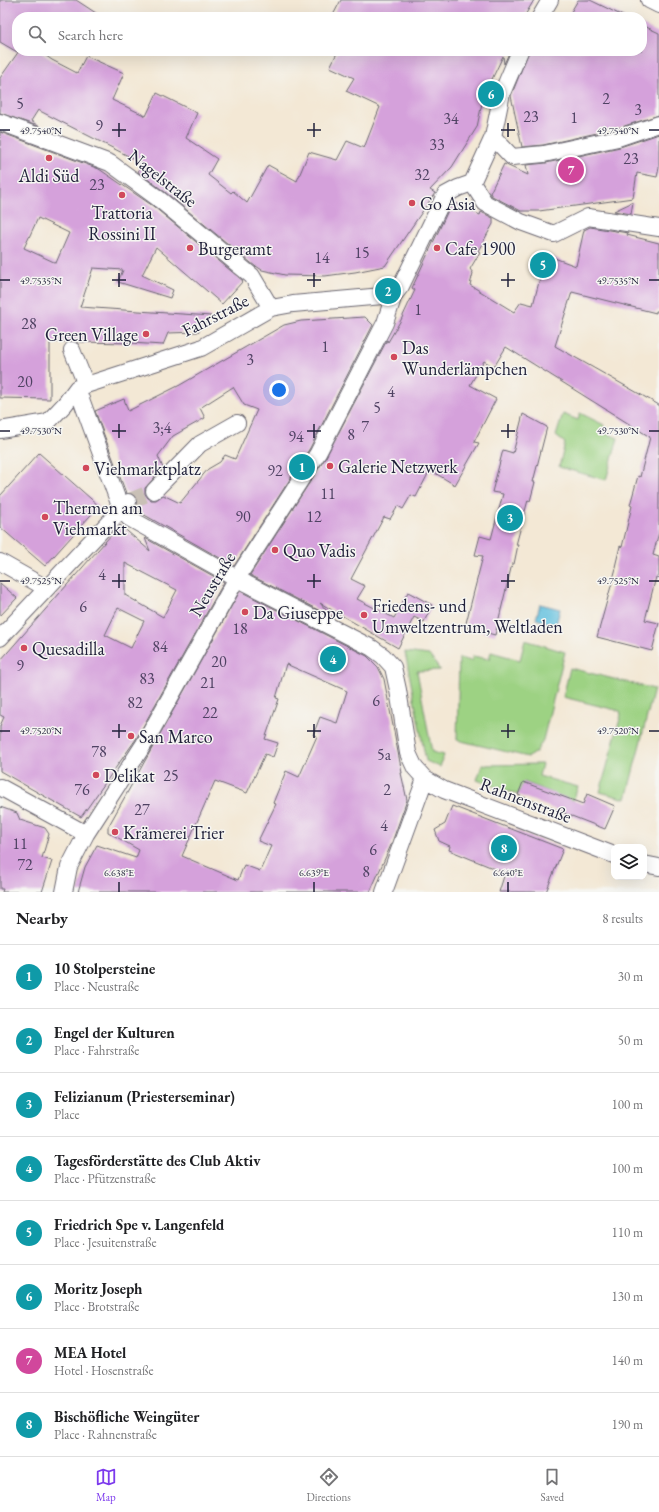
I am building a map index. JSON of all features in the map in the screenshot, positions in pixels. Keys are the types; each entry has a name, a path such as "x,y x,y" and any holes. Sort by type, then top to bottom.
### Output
{"street":[{"path":"543,12 550,0"},
{"path":"649,0 659,5"},
{"path":"518,56 502,93 493,136 472,183 485,203 520,222 554,234 588,217 659,228"},
{"name":"Nagelstraße","path":"0,122 110,163 159,199 252,276 271,308"},
{"path":"493,136 512,157 544,154 603,141 659,124"},
{"name":"Neustraße","path":"64,892 69,867 86,834 144,744 237,578 318,453 385,323 394,295 400,286 445,195 472,183"},
{"name":"Fahrstraße","path":"81,387 201,348 271,308 293,304 394,295"},
{"path":"72,350 81,387 129,518 237,578 372,648 383,656 393,667 408,753 414,768 425,779 384,892"},
{"path":"0,430 48,422 81,387"},
{"path":"154,491 200,444 237,423"},
{"path":"0,638 125,505"},
{"path":"0,562 46,588"},
{"name":"Rahnenstraße","path":"425,779 444,790 611,854"},
{"path":"0,787 86,834"},
{"path":"647,865 659,867"}],"green space":[{"path":"580,413 604,425 602,432 618,438 606,480 559,467 565,443 556,436 563,414 578,420"},
{"path":"525,640 565,652 543,740 536,752 528,757 457,740 459,658 471,661 473,656 489,659 491,652 520,660"},
{"path":"405,652 429,655 440,670 417,671 432,752 444,755 440,767 426,761"},
{"path":"570,668 654,689 626,799 600,792 621,715 620,711 563,697"},
{"path":"542,764 539,776 578,787 573,801 524,782 518,795 477,780 482,765"}],"water":[{"path":"540,604 560,609 556,625 536,619"}],"building":[{"path":"0,0 76,0 94,12 12,12 12,49 0,42"},
{"path":"341,0 534,0 527,12 335,12"},
{"path":"578,0 590,0 615,12 571,12"},
{"path":"647,27 659,33 659,115 615,129 543,145 522,147 511,96 527,56 647,56"},
{"path":"15,56 46,56 77,73 86,56 124,73 112,100 146,116 157,93 197,113 186,138 217,159 208,175 231,193 233,191 247,203 268,165 297,181 309,152 337,160 347,141 364,148 380,107 346,91 354,78 330,67 336,56 503,56 483,98 477,127 452,167 430,190 435,193 385,266 325,276 285,275 262,270 256,267 165,192 138,172 142,163 38,110 31,121 40,127 0,113 0,78"},
{"path":"503,56 508,56 504,64"},
{"path":"0,132 99,169 153,206 243,281 222,304 156,247 142,275 173,290 170,298 118,282 123,270 93,268 80,307 211,316 198,332 168,333 163,345 73,341 50,343 50,399 0,398","holes":["38,218 69,233 56,263 24,248"]},
{"path":"659,134 659,168 657,177 637,173 633,198 539,211 521,211 492,196 490,193 504,164 528,175 526,165 546,163 620,147"},
{"path":"452,202 480,215 481,212 493,218 493,224 470,269 473,273 470,285 514,312 521,302 533,305 546,255 576,266 584,230 590,227 628,233 627,235 659,243 659,311 656,311 656,313 572,292 555,346 659,405 659,532 653,555 659,557 659,578 656,577 645,620 659,623 652,651 597,637 616,568 620,546 622,547 632,506 630,505 638,476 640,477 650,437 506,347 494,367 484,361 470,385 496,399 474,442 479,443 455,485 430,470 416,497 411,495 403,509 398,506 390,519 384,517 351,579 365,586 357,599 394,618 408,592 432,605 424,622 414,617 398,648 320,603 332,617 250,575 326,457 387,340 388,342 401,320 415,290 412,288"},
{"path":"633,202 631,214 614,211"},
{"path":"365,317 373,325 310,448 234,566 134,509 137,505 137,499 134,495 126,493 95,411 124,399 128,411 180,385 284,325 301,321","holes":["233,387 244,405 257,410 235,459 225,455 220,462 208,469 180,503 163,495 156,500 151,500 148,498 145,494 145,488 155,477 153,473 163,468 158,456 173,436 205,418 200,408"]},
{"path":"523,414 547,427 533,482 535,482 534,486 530,501 528,500 516,545 518,545 514,564 512,564 495,635 465,627 483,556 475,555 480,536 491,539 503,494 492,492 503,450 513,453"},
{"name":"Thermen am Viehmarkt","path":"39,453 99,506 45,566 0,527 0,496"},
{"path":"120,525 150,551 145,538 224,582 136,739 81,817 0,771 0,726 4,717 0,715 0,661","holes":["125,563 177,590 163,617 125,595","118,608 144,621 131,648 105,635"]},
{"path":"0,583 17,598 0,616"},
{"path":"240,591 367,656 378,667 384,679 407,800 391,845 370,892 78,892 85,867 97,845 136,858 139,850 108,832 108,827","holes":["286,664 347,691 337,723 320,717 313,735 317,736 299,777 286,771 273,803 276,804 258,841 271,846 260,871 244,865 238,880 182,856 215,781 247,793 265,754 273,757 278,743 265,739 279,699 276,698"]},
{"path":"523,782 583,804 587,794 615,806 605,829 518,795"},
{"path":"452,806 563,849 546,892 499,892 505,873 449,850 450,846 439,841 435,830 445,824"},
{"path":"0,807 17,813 20,820 45,828 49,834 42,858 52,861 42,892 2,892 3,889 0,889"}],"tunnel":[{"path":"130,501 154,491"}],"place":[{"name":"Moritz Joseph","path":"491,94"},
{"name":"Aldi Süd","path":"49,158"},
{"name":"MEA Hotel","path":"571,170"},
{"name":"Trattoria Rossini II","path":"122,195"},
{"name":"Go Asia","path":"412,203"},
{"name":"Burgeramt","path":"190,248"},
{"name":"Cafe 1900","path":"437,248"},
{"name":"Friedrich Spe v. Langenfeld","path":"543,265"},
{"name":"Engel der Kulturen","path":"388,291"},
{"name":"Green Village","path":"146,334"},
{"name":"Das Wunderlämpchen","path":"394,357"},
{"name":"Galerie Netzwerk","path":"330,466"},
{"name":"10 Stolpersteine","path":"302,467"},
{"name":"Viehmarktplatz","path":"86,468"},
{"name":"Thermen am Viehmarkt","path":"45,517"},
{"name":"Felizianum (Priesterseminar)","path":"510,518"},
{"name":"Quo Vadis","path":"275,550"},
{"name":"Da Giuseppe","path":"245,612"},
{"name":"Friedens- und Umweltzentrum, Weltladen","path":"364,615"},
{"name":"Quesadilla","path":"24,648"},
{"name":"Tagesförderstätte des Club Aktiv","path":"333,659"},
{"name":"San Marco","path":"131,736"},
{"name":"Delikat","path":"96,775"},
{"name":"Krämerei Trier","path":"115,832"},
{"name":"Bischöfliche Weingüter","path":"504,848"}]}
